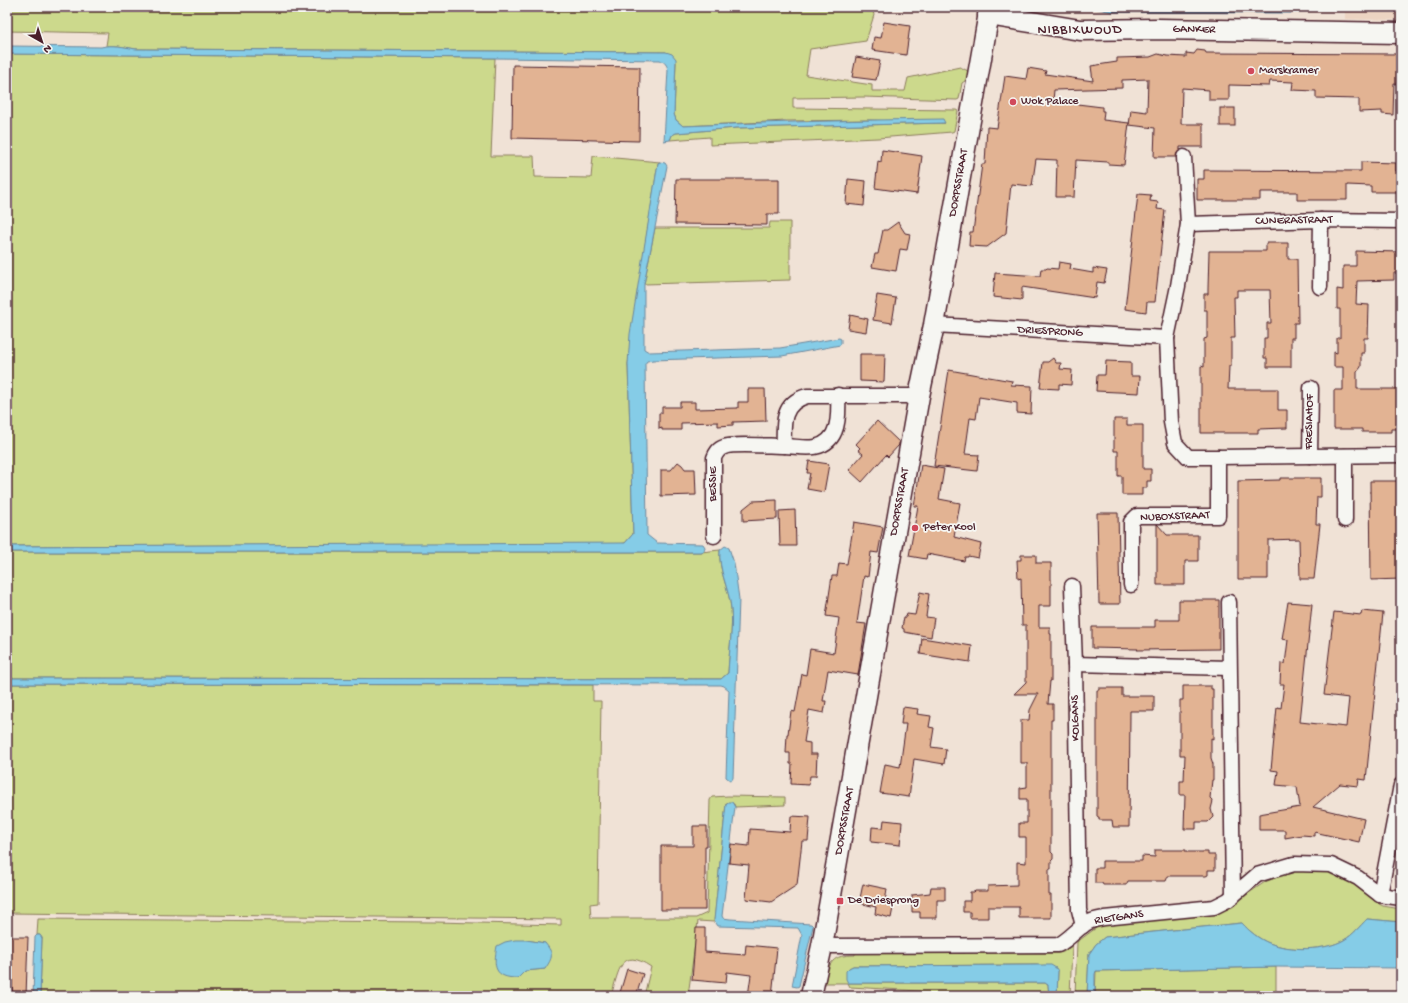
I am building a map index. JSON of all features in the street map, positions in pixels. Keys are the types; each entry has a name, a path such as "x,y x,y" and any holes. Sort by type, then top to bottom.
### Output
{"street":[{"name":"GANKER","path":"989,11 1080,30 1158,29 1401,33"},
{"name":"DORPSSTRAAT","path":"811,996 822,946 919,396 934,325 989,11"},
{"path":"1184,157 1188,224 1178,286 1167,338 1171,422 1175,443 1188,457 1401,455"},
{"path":"1320,287 1321,220"},
{"name":"CUNERASTRAAT","path":"1188,224 1321,220 1401,221"},
{"name":"DRIESPRONG","path":"934,325 1167,338"},
{"name":"FRESIAHOF","path":"1310,456 1311,388"},
{"path":"784,446 784,419 794,401 807,396 919,396"},
{"name":"BESSIE","path":"714,536 714,458 717,452 722,447 727,446 814,447 821,445 832,437 838,422 838,396"},
{"path":"1345,456 1345,520"},
{"name":"NUBOXSTRAAT","path":"1131,585 1131,522 1137,516 1218,516 1218,457"},
{"path":"1072,586 1075,664 1230,668"},
{"path":"1229,602 1233,896"},
{"name":"KOLGANS","path":"1075,664 1079,910 1083,926"},
{"path":"1380,895 1401,785"},
{"name":"RIETGANS","path":"822,946 1058,944 1064,942 1083,926 1092,921 1104,918 1214,907 1222,904 1233,896 1257,875 1294,864 1331,865 1358,878 1380,895 1401,898"}],"shaded area":[{"path":"1345,7 1401,7 1401,20 1345,19"}],"green space":[{"path":"7,7 872,7 874,15 866,41 810,49 806,75 872,85 872,91 905,91 908,78 960,67 970,72 969,78 962,83 959,99 957,100 864,97 793,98 793,108 956,110 958,111 954,131 952,132 878,138 710,145 710,137 670,140 672,135 676,133 736,128 945,123 870,120 787,121 683,126 676,120 674,114 676,62 666,52 136,49 106,46 108,33 7,31"},
{"path":"7,54 495,58 491,156 534,156 535,177 591,178 593,156 660,162 658,163 628,364 633,534 625,543 619,544 7,546"},
{"path":"770,222 790,222 790,280 644,284 655,228 769,228"},
{"path":"720,550 722,572 731,608 728,673 721,679 7,678 7,552 701,552"},
{"path":"7,684 593,685 593,701 601,701 598,903 590,904 591,918 696,918 707,913 710,800 712,797 785,797 785,805 735,807 734,804 726,803 714,922 698,921 688,996 644,996 651,967 641,961 633,959 627,960 622,964 611,996 559,996 558,993 530,996 40,996 42,938 40,935 37,935 38,919 435,922 561,925 561,919 7,913","holes":["526,940 545,943 545,969 525,971"]},
{"path":"1292,871 1324,871 1340,876 1371,894 1379,904 1401,909 1401,922 1367,919 1347,938 1336,944 1307,949 1277,946 1269,943 1254,934 1242,923 1105,937 1096,944 1089,954 1087,996 1075,996 1077,942 1100,925 1221,912 1265,882"},
{"path":"1072,946 1070,996 1057,996 1058,971 1037,965 853,966 849,968 848,983 825,983 828,970 833,961 841,956 855,955 855,952 1057,953 1063,952"},
{"path":"1276,967 1276,996 1095,996 1096,971"},
{"path":"848,983 1045,983 1048,985 1049,996 925,996 920,991 850,987"}],"water":[{"path":"1089,7 1292,7 1291,13 1113,12"},
{"path":"7,46 114,46 136,49 666,52 672,54 676,59 674,114 676,120 683,126 813,121 943,119 945,123 736,128 676,133 672,135 670,140 664,141 668,70 666,64 660,60 7,54"},
{"path":"658,163 665,163 667,166 644,284 644,349 649,352 780,348 839,338 841,339 840,345 782,356 653,360 647,361 645,364 647,535 657,543 703,544 705,547 704,551 7,552 7,546 625,543 633,534 628,364 630,334"},
{"path":"725,546 729,548 734,563 739,599 733,778 731,781 726,777 729,690 721,685 7,684 7,678 721,679 728,673 732,624 730,601 722,572 720,557 720,550"},
{"path":"728,802 732,802 735,807 722,916 723,918 730,919 811,924 813,926 799,986 797,987 792,986 802,935 798,928 718,926 714,920 726,804"},
{"path":"1367,919 1401,922 1401,968 1276,967 1096,971 1095,996 1087,996 1089,954 1096,944 1105,937 1242,923 1254,934 1269,943 1277,946 1307,949 1336,944 1344,940"},
{"path":"40,935 42,938 40,996 33,996 35,937"},
{"path":"515,940 545,943 550,950 551,958 545,969 525,971 518,978 504,976 500,973 497,970 495,960 497,946 505,942"},
{"path":"1051,965 1058,971 1057,996 1049,996 1048,985 1045,983 848,983 846,979 846,971 853,966"}],"building":[{"path":"884,22 910,26 906,55 872,50 874,37 881,38"},
{"path":"1197,50 1205,51 1206,53 1401,54 1401,84 1394,83 1393,115 1382,114 1382,111 1359,112 1359,99 1316,98 1316,91 1292,90 1293,82 1270,81 1269,86 1229,85 1229,100 1209,100 1209,90 1182,88 1181,124 1203,124 1203,147 1180,147 1176,157 1154,157 1155,128 1129,125 1131,110 1147,112 1148,79 1122,80 1122,88 1054,90 1053,101 1102,107 1102,111 1104,111 1103,120 1129,123 1124,165 1108,164 1108,162 1076,160 1074,197 1056,197 1057,160 1036,159 1032,186 1011,184 1006,233 987,247 969,246 970,232 973,232 982,164 985,164 987,127 997,128 1005,76 1026,79 1028,68 1046,71 1045,74 1093,81 1091,66 1117,62 1117,58 1150,57 1158,54 1186,57 1186,53 1194,54"},
{"path":"856,57 880,61 876,80 852,77"},
{"path":"513,65 640,67 639,141 512,138"},
{"path":"1220,108 1235,108 1235,126 1220,126"},
{"path":"882,150 922,156 917,194 875,188 878,161 881,162"},
{"path":"1361,162 1396,163 1396,171 1401,171 1401,192 1371,192 1371,186 1347,185 1347,200 1297,200 1297,192 1260,192 1260,200 1197,200 1197,179 1204,179 1204,170 1361,171"},
{"path":"676,179 779,179 779,214 767,214 767,225 675,224"},
{"path":"848,179 866,181 864,206 846,204"},
{"path":"1138,194 1151,195 1150,201 1158,202 1157,209 1165,210 1155,302 1147,302 1146,312 1125,309"},
{"path":"898,222 905,233 910,234 907,250 900,249 896,271 872,267 875,254 878,254 883,230 887,230"},
{"path":"1266,243 1288,243 1288,259 1297,259 1298,323 1294,323 1294,338 1291,338 1291,367 1267,367 1267,358 1264,358 1264,338 1267,338 1267,323 1271,323 1270,290 1237,290 1237,297 1234,297 1235,338 1231,338 1231,366 1229,366 1228,389 1278,389 1278,410 1287,410 1287,428 1258,429 1258,433 1201,433 1201,366 1204,367 1204,339 1207,338 1207,310 1204,310 1204,294 1208,294 1209,251 1266,251"},
{"path":"1356,251 1401,252 1401,273 1394,273 1394,280 1357,281 1356,304 1369,305 1368,338 1364,338 1364,353 1361,353 1361,367 1357,372 1357,389 1401,389 1401,429 1391,429 1391,432 1362,432 1362,429 1334,429 1334,390 1343,390 1343,367 1334,367 1334,352 1337,353 1337,338 1340,338 1340,309 1337,309 1337,289 1343,290 1343,266 1356,266"},
{"path":"1059,262 1071,264 1070,269 1093,273 1093,268 1107,270 1104,283 1097,282 1095,298 1022,287 1022,300 993,297 995,273 1040,276 1041,269 1058,269"},
{"path":"877,295 896,298 892,323 873,320"},
{"path":"850,315 868,319 866,332 848,329"},
{"path":"860,354 885,354 884,382 860,381"},
{"path":"1053,358 1056,363 1061,363 1060,369 1072,370 1071,385 1059,384 1059,389 1040,388 1043,362 1048,362"},
{"path":"1106,361 1131,362 1131,376 1140,376 1139,393 1096,391 1097,375 1105,375"},
{"path":"949,370 1012,381 1011,385 1032,386 1031,414 1017,413 1017,403 979,397 976,419 970,418 965,454 979,455 977,471 934,466"},
{"path":"748,389 765,389 766,421 733,422 733,425 718,426 718,422 681,423 681,430 659,429 659,413 662,413 662,407 680,407 680,402 695,402 695,409 738,408 738,402 748,402"},
{"path":"1114,419 1127,419 1127,425 1143,425 1143,469 1151,469 1151,481 1147,481 1147,488 1142,488 1142,495 1122,495 1122,476 1118,476 1118,451 1114,451"},
{"path":"877,421 899,442 899,445 888,457 886,455 862,482 849,470 863,454 858,450 860,448 856,444"},
{"path":"809,461 829,464 824,492 807,489 810,473 807,473"},
{"path":"678,462 685,469 695,469 696,495 661,496 661,470 671,470"},
{"path":"921,465 944,469 939,499 960,503 954,537 981,544 978,558 968,556 965,557 964,561 927,554 926,559 909,556 918,506 914,506"},
{"path":"1280,478 1321,478 1321,497 1317,497 1316,524 1320,524 1314,579 1300,579 1299,539 1268,540 1268,579 1238,579 1238,481 1280,480"},
{"path":"1370,481 1401,481 1401,579 1371,580"},
{"path":"777,500 777,519 743,521 743,509 753,501"},
{"path":"795,510 796,546 780,546 779,511"},
{"path":"1097,513 1118,513 1120,604 1099,604"},
{"path":"854,522 883,527 878,553 871,552 868,577 864,576 857,623 866,624 858,675 828,670 823,701 826,701 824,713 809,710 804,742 810,743 810,754 817,754 816,776 810,776 809,785 791,784 792,764 790,764 790,753 786,753 787,734 791,711 795,712 802,674 806,675 810,649 834,653 839,618 826,616 832,576 837,576 839,563 847,564"},
{"path":"1157,524 1167,535 1198,535 1198,561 1185,561 1185,585 1157,585"},
{"path":"1021,555 1036,555 1036,563 1051,563 1051,606 1039,606 1039,627 1050,627 1051,634 1051,681 1048,704 1053,704 1053,720 1051,720 1051,852 1053,854 1053,859 1051,861 1051,869 1049,869 1051,918 1019,918 1019,907 988,907 988,918 970,918 970,912 963,912 963,901 970,901 970,892 988,891 988,886 1017,885 1017,862 1026,863 1026,837 1019,837 1019,823 1027,823 1027,799 1020,799 1020,788 1027,787 1027,763 1021,763 1021,720 1029,720 1030,710 1038,694 1014,694 1026,682 1026,625 1022,625 1021,578 1018,579 1017,560 1021,560"},
{"path":"920,592 929,594 926,617 934,618 931,637 904,632 904,629 902,628 904,617 906,617 907,614 915,615"},
{"path":"1179,600 1219,600 1219,649 1137,650 1138,649 1092,648 1092,627 1155,627 1155,620 1179,620"},
{"path":"1288,602 1312,604 1300,722 1346,727 1349,698 1324,695 1334,612 1361,615 1362,611 1383,613 1366,780 1359,779 1358,786 1340,784 1313,807 1364,819 1359,842 1314,832 1314,836 1302,835 1285,838 1285,830 1259,830 1259,814 1300,807 1297,787 1276,785 1278,771 1271,770 1277,707 1281,708 1284,684 1280,684 1281,663 1285,664 1288,640 1282,639"},
{"path":"922,638 972,646 970,662 920,654"},
{"path":"1183,686 1211,686 1211,689 1213,689 1213,739 1211,738 1211,758 1213,764 1213,780 1210,798 1213,801 1211,809 1213,817 1208,822 1196,822 1196,829 1184,829 1185,795 1180,795 1180,781 1184,781 1185,755 1180,755 1180,700 1183,700"},
{"path":"1099,688 1122,688 1122,696 1154,696 1154,711 1130,711 1129,827 1113,827 1112,820 1099,820 1099,817 1097,817 1097,690 1099,690"},
{"path":"903,707 918,709 917,714 931,716 929,727 934,728 931,747 946,749 944,764 914,759 909,797 880,793 885,764 900,767 906,724 901,724"},
{"path":"791,816 810,817 808,841 802,841 797,885 771,902 746,899 749,865 729,863 731,844 749,846 750,829 790,832"},
{"path":"884,820 902,822 900,845 871,842 872,827 883,828"},
{"path":"693,826 707,826 707,846 705,846 705,910 661,910 661,846 693,846"},
{"path":"1155,850 1208,852 1208,855 1215,855 1215,870 1208,870 1208,875 1206,876 1168,876 1166,881 1128,881 1126,885 1103,885 1102,883 1095,883 1095,868 1102,868 1102,861 1142,861 1142,856 1155,857"},
{"path":"863,884 887,889 885,902 894,903 891,918 875,914 876,907 859,903"},
{"path":"931,887 945,887 945,900 937,900 937,918 920,918 920,912 912,912 912,895 930,893"},
{"path":"696,928 705,928 705,952 745,955 746,945 777,948 772,996 748,996 751,975 727,972 726,983 692,980"},
{"path":"7,937 28,937 26,996 12,996 12,979 7,979"},
{"path":"627,969 643,974 636,996 619,996"}],"place":[{"name":"Marskramer","path":"1251,71"},
{"name":"Wok Palace","path":"1013,102"},
{"name":"Peter Kool","path":"915,528"},
{"name":"De Driesprong","path":"840,901"}],"district":[{"name":"NIBBIXWOUD","path":"1080,30"}]}
